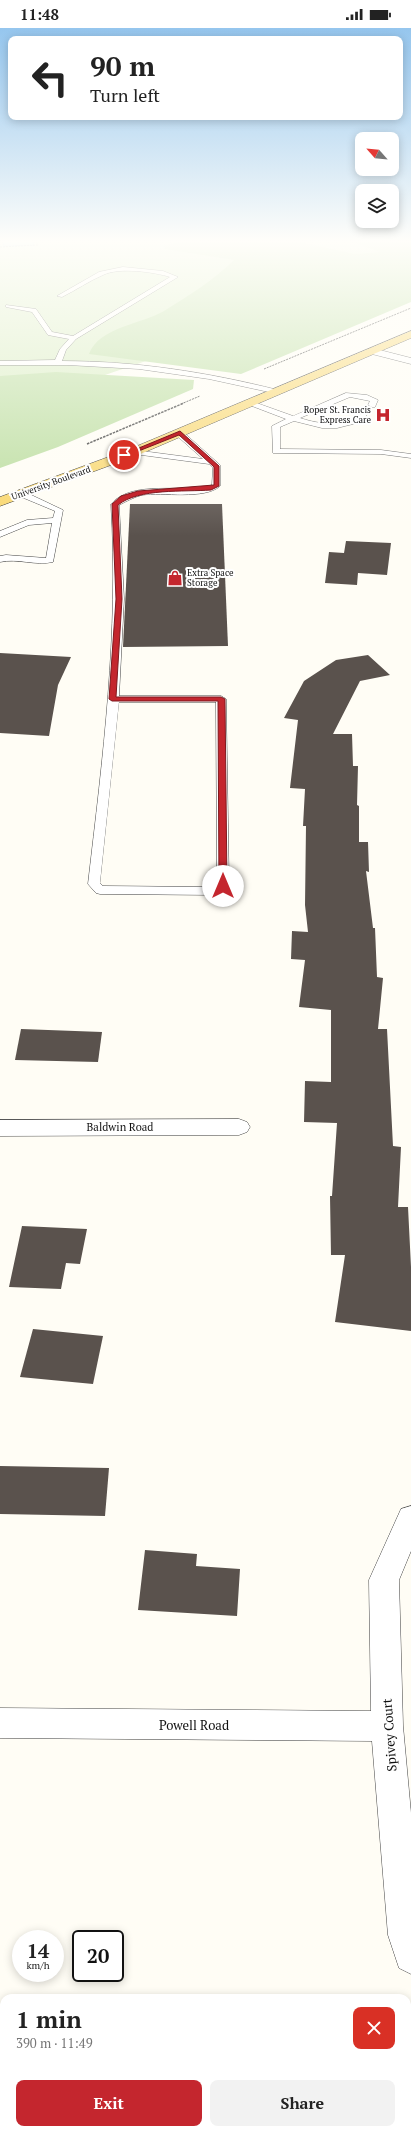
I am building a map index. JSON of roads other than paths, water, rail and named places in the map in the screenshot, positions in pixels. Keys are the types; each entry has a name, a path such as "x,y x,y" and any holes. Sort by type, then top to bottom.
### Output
{"main road":[{"name":"University Boulevard","path":"0,502 134,452 399,339"}],"street":[{"path":"372,351 411,361"},
{"name":"Baldwin Road","path":"0,1128 239,1127"},
{"name":"Spivey Court","path":"411,1518 384,1580 387,1726 405,1934 411,1956"},
{"name":"Powell Road","path":"0,1724 387,1726"}],"lane":[{"path":"58,361 63,349 73,339"},
{"path":"0,362 58,361 174,372 235,381 275,392"},
{"path":"372,405 374,400 367,397 349,395 276,426 276,451 381,452 411,456"},
{"path":"248,403 316,425 340,426 354,423 363,416"},
{"path":"112,699 221,699 223,886 216,891 100,890 94,884 112,699 119,599 115,504 123,498 138,493 211,488 216,486 217,467 180,432"},
{"path":"134,452 210,462"},
{"path":"0,560 24,559 32,563 50,560 59,510 22,494"},
{"path":"0,534 27,523 57,520"}],"place":[{"name":"Roper St. Francis Express Care","path":"383,415"},
{"name":"Extra Space Storage","path":"175,578"}]}
